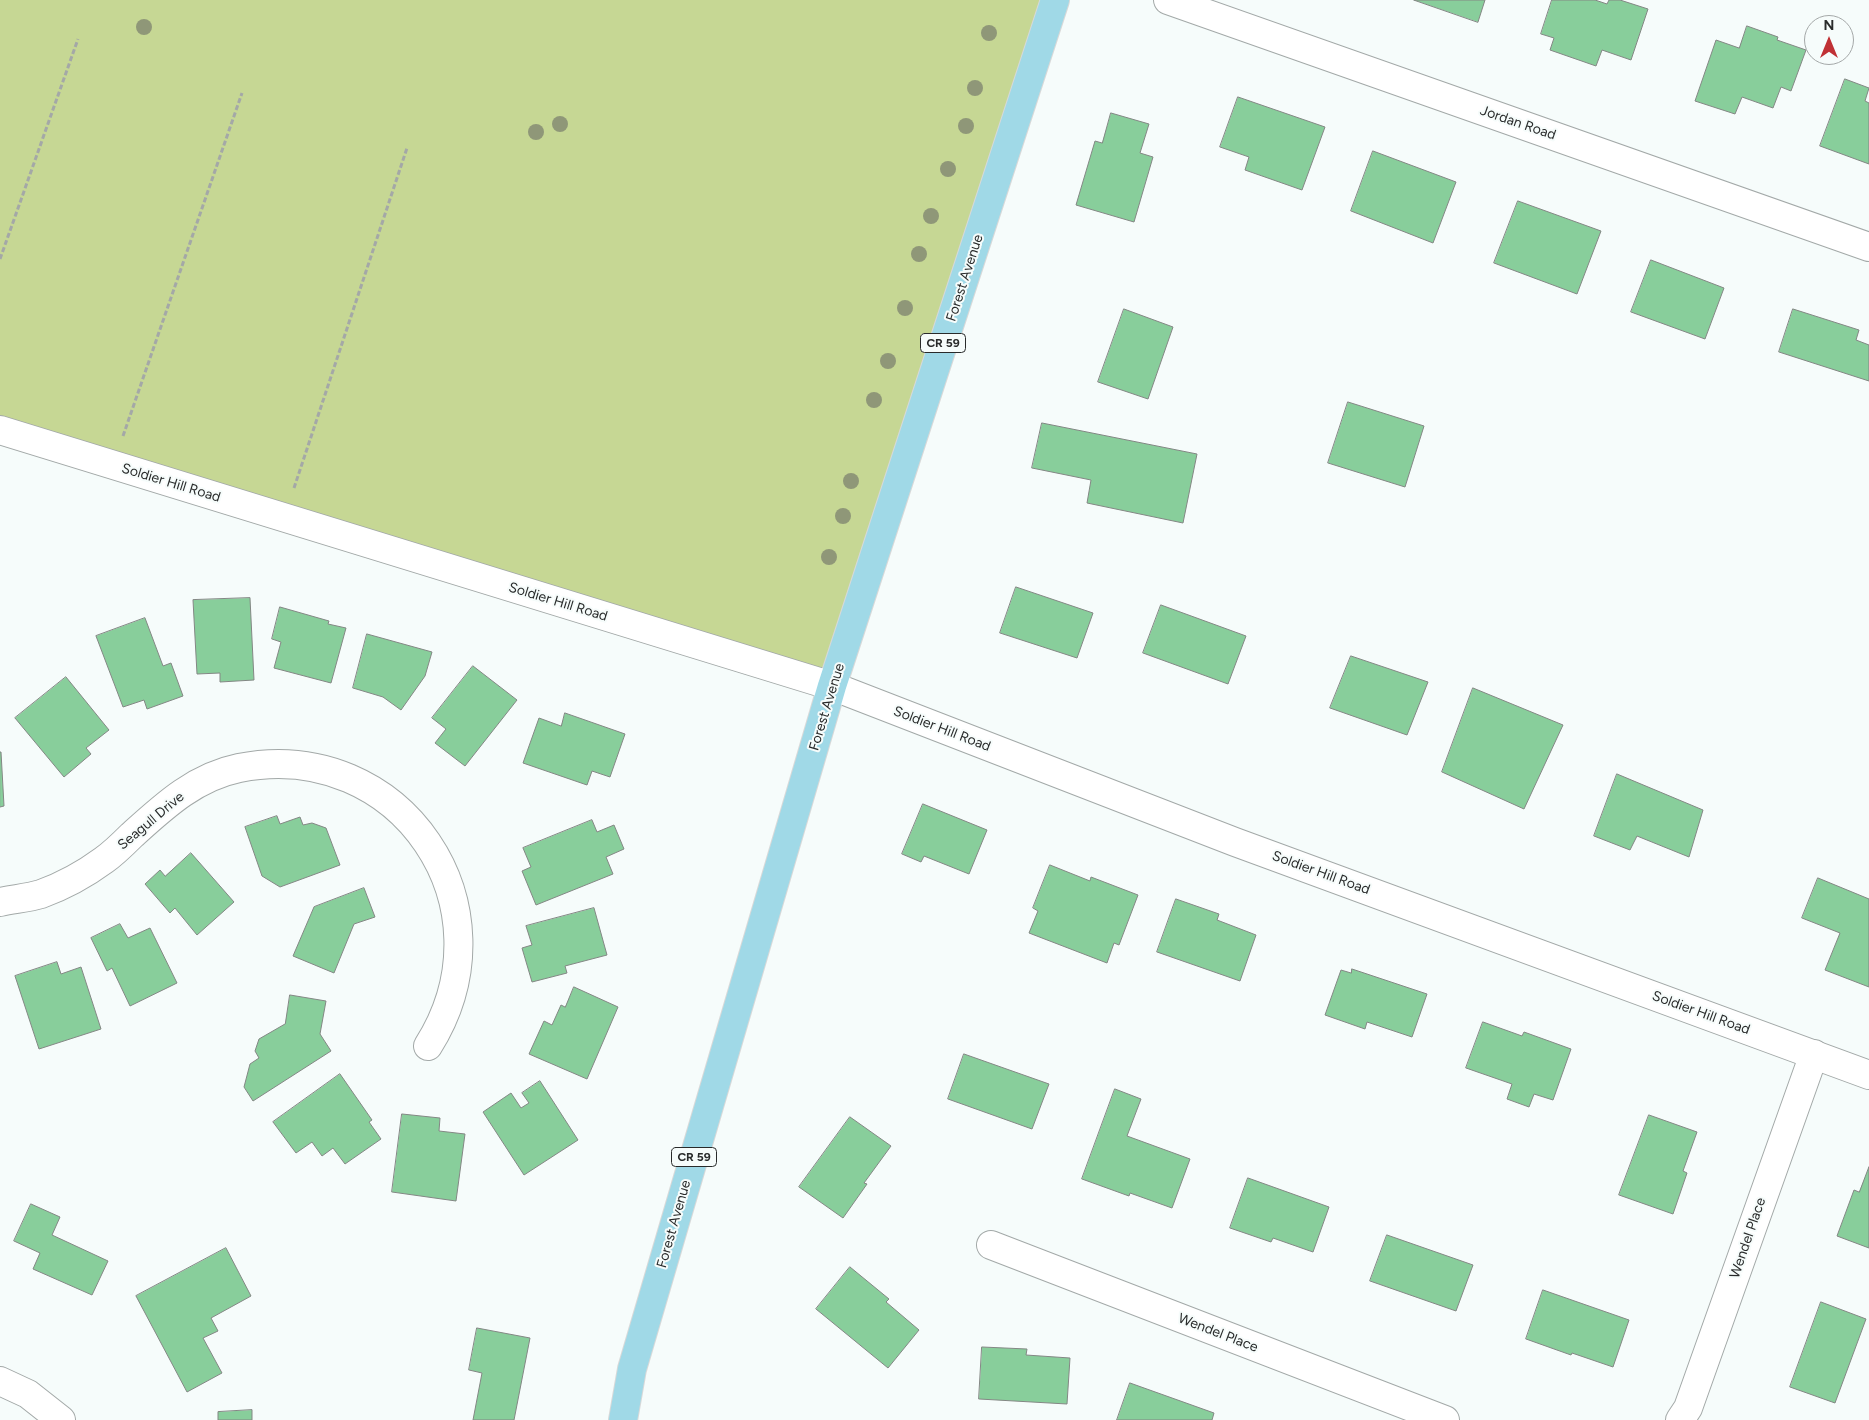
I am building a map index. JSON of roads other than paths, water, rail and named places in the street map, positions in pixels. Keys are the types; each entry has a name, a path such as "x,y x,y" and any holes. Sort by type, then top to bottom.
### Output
{"main road":[{"name":"Forest Avenue","path":"623,1420 632,1369 832,686 1055,0"}],"street":[{"name":"Jordan Road","path":"1168,0 1869,247"},
{"name":"Soldier Hill Road","path":"0,430 832,686 1234,842 1869,1075"},
{"name":"Seagull Drive","path":"0,902 40,894 78,878 106,859 170,800 202,781 238,769 272,764 307,766 344,776 377,793 404,815 428,843 448,880 457,916 459,954 453,994 439,1029 428,1046"},
{"name":"Wendel Place","path":"1680,1420 1688,1408 1814,1054"},
{"name":"Wendel Place","path":"991,1245 1445,1420"},
{"path":"0,1381 28,1394 60,1420"}]}
